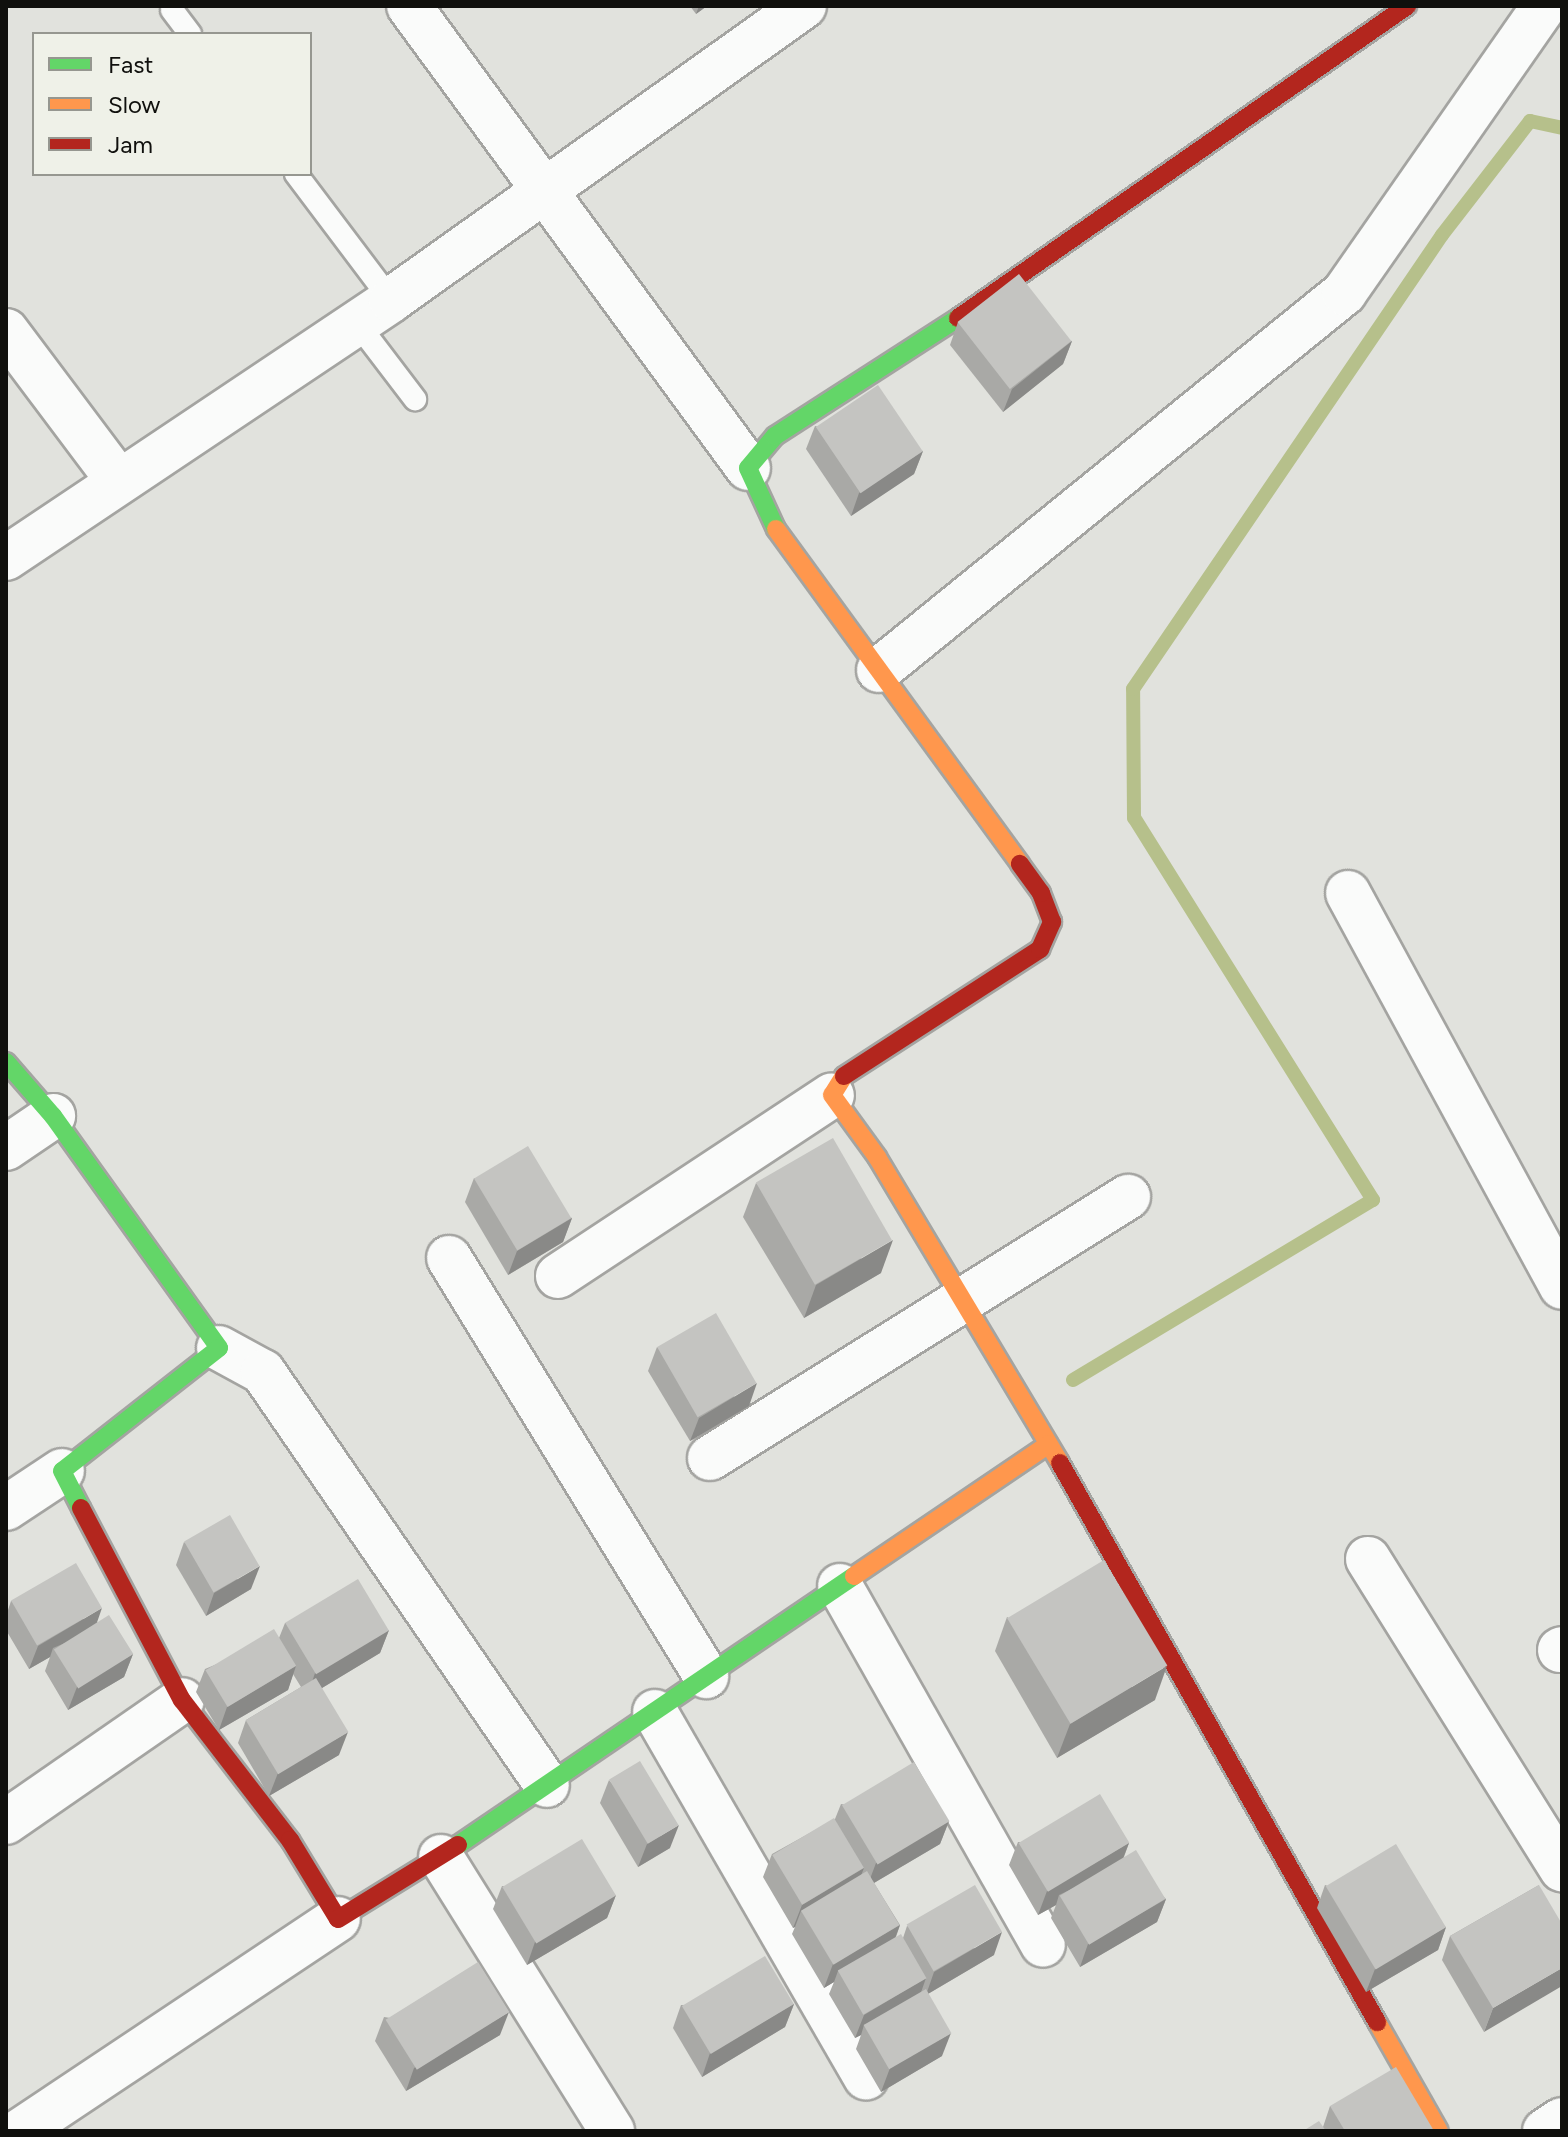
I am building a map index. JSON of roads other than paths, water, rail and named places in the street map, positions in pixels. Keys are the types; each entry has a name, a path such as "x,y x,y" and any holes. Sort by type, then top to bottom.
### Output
{"street":[{"path":"409,6 543,193 748,468 765,513 1041,893 1052,922 1040,949 848,1071 832,1095 558,1276"},
{"path":"6,558 117,479 374,312 804,6"},
{"path":"748,468 775,436 870,379 1407,6"},
{"path":"879,670 1344,293 1544,6"},
{"path":"6,331 117,479"},
{"path":"1348,893 1562,1287"},
{"path":"6,1062 53,1116 219,1348 263,1372 547,1785"},
{"path":"832,1095 877,1157 1049,1444 1439,2131"},
{"path":"6,1148 53,1116"},
{"path":"710,1458 965,1303 1128,1197"},
{"path":"449,1258 706,1676"},
{"path":"6,1508 62,1471 219,1348"},
{"path":"20,2131 338,1919 441,1857 1049,1444"},
{"path":"62,1471 182,1700 290,1840 338,1919"},
{"path":"1368,1559 1562,1869"},
{"path":"840,1586 1043,1945"},
{"path":"6,1822 182,1700"},
{"path":"655,1712 866,2078"},
{"path":"441,1857 612,2131"},
{"path":"1545,2131 1562,2120"}],"lane":[{"path":"172,10 188,32"},
{"path":"297,176 374,312 415,399"}],"waterway":[{"path":"1073,1380 1373,1200 1134,818 1133,689 1442,235 1530,121 1562,128"}]}
